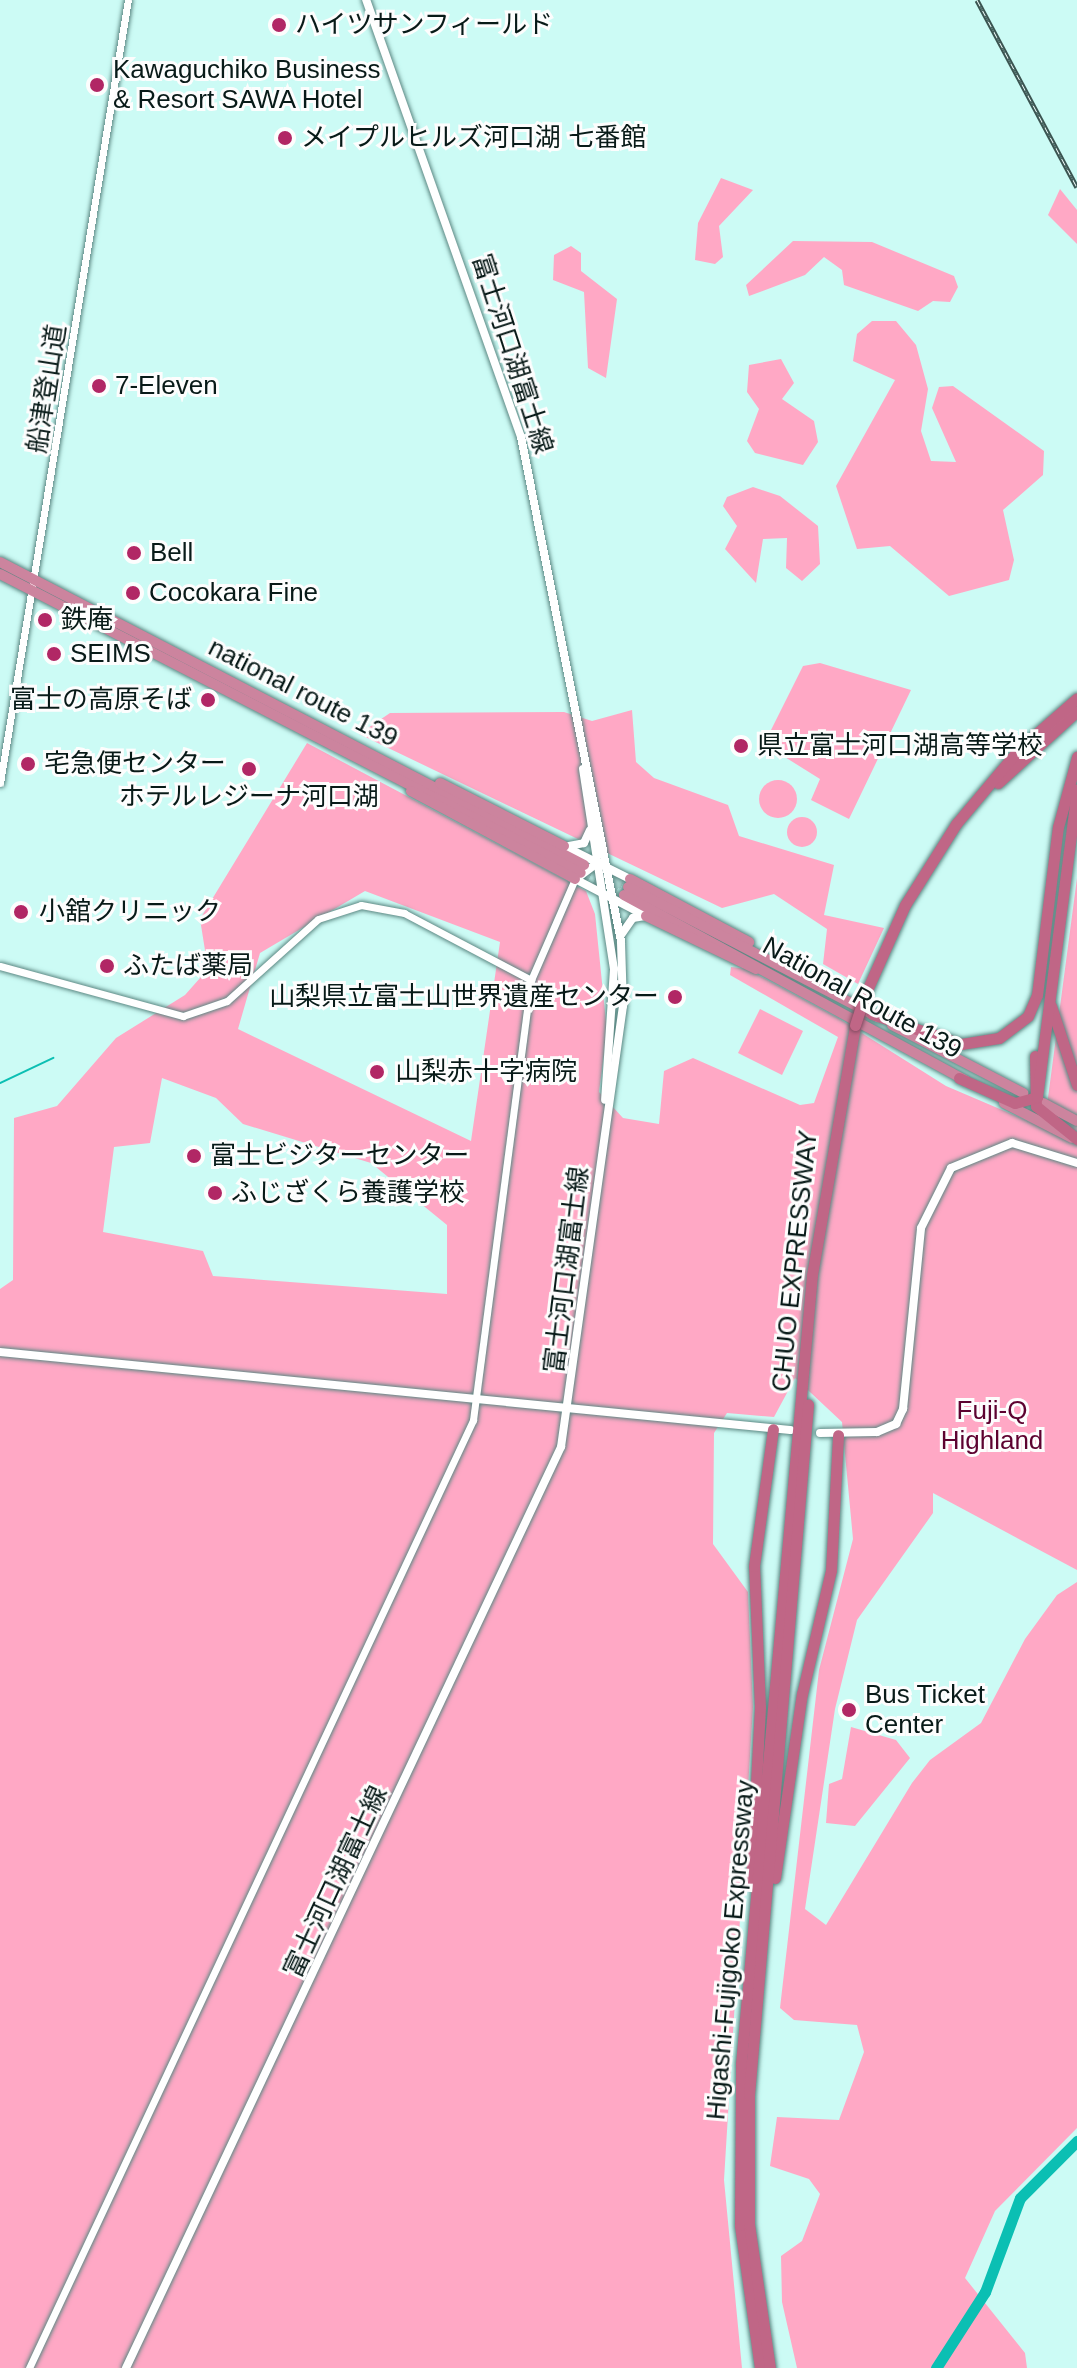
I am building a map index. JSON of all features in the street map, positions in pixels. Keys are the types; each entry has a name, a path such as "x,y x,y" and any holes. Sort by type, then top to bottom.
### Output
{"highway":[{"name":"national route 139","path":"0,562 37,587 394,771 580,872"},
{"name":"national route 139","path":"0,574 37,587"},
{"path":"866,998 905,905 956,824 1019,749 1077,698"},
{"path":"866,998 944,848 1004,776 1077,711"},
{"path":"1077,757 1058,827 1044,982 1039,1101 1049,1121 1077,1140"},
{"path":"394,771 564,846"},
{"path":"394,771 429,805 580,872"},
{"path":"872,1014 942,1041 985,1042 1028,1016 1044,982 1077,790"},
{"path":"624,890 784,972"},
{"name":"National Route 139","path":"624,890 1023,1093"},
{"path":"646,916 732,961 784,972"},
{"name":"National Route 139","path":"784,972 959,1078 1077,1140"},
{"path":"1044,982 1058,1041 1077,1085"},
{"name":"CHUO EXPRESSWAY","path":"796,1535 818,1223 857,1027 866,998"},
{"path":"959,1078 1015,1103 1039,1101 1077,1121"},
{"path":"749,1971 760,1707 754,1566 773,1429"},
{"path":"765,1904 831,1570 838,1435"},
{"name":"Higashi-Fujigoko Expressway","path":"770,2368 747,2171 765,1904 796,1535"},
{"name":"Higashi-Fujigoko Expressway","path":"760,2368 738,2195 749,1971 796,1535"}],"main road":[{"name":"富士河口湖富士線","path":"126,2368 553,1468 570,1409 603,1136 624,1000 620,937 624,890 610,885 521,437 366,0"},
{"name":"富士河口湖富士線","path":"580,732 590,828 614,969 603,1136"},
{"path":"564,846 584,843 590,828"},
{"path":"564,846 607,868 646,916"},
{"path":"580,872 597,863"},
{"path":"580,872 599,877 607,868"},
{"path":"580,872 602,892 624,890"},
{"path":"602,892 610,885 624,890"},
{"path":"620,937 633,918 646,916"},
{"path":"820,1433 877,1432 896,1424 903,1409 921,1228 942,1179 974,1153 1012,1143 1077,1163"},
{"name":"富士河口湖富士線","path":"0,1352 790,1430"}],"street":[{"name":"船津登山道","path":"0,783 37,587 128,0"},
{"path":"29,2368 330,1738 477,1400 531,980 580,872"},
{"path":"0,966 183,1016 227,1001 318,919 361,905 404,913 531,980"}],"green space":[{"path":"721,178 753,190 719,226 723,257 715,264 695,260 698,223"},
{"path":"1060,189 1077,210 1077,244 1048,215"},
{"path":"793,241 872,242 954,276 958,287 950,302 933,301 918,311 844,285 842,270 824,257 805,275 749,296 746,285"},
{"path":"571,246 581,253 581,271 617,299 606,378 588,368 584,292 553,280 554,255"},
{"path":"872,321 896,321 916,345 928,389 921,431 931,461 956,462 932,408 939,387 953,386 1044,451 1043,475 1003,510 1014,560 1009,580 949,596 890,546 857,549 836,486 895,380 853,361 857,334"},
{"path":"781,359 794,383 782,399 814,421 818,442 803,465 755,453 747,441 759,409 747,392 749,365"},
{"path":"753,487 780,496 818,526 820,564 802,581 786,568 787,538 763,539 756,583 725,549 737,526 723,506 727,497"},
{"path":"820,663 911,690 849,819 811,800 820,779 764,744 803,666"},
{"path":"632,710 636,762 654,778 728,805 739,836 834,865 824,915 884,928 858,984 823,964 827,929 774,894 722,908 359,734 390,713 564,712 592,721"},
{"name":"Fuji-Q Highland","path":"307,743 586,891 595,914 607,1031 599,1092 623,1118 659,1124 664,1071 693,1058 800,1105 814,1103 838,1037 730,975 731,967 747,969 838,1018 946,1086 1044,1128 1077,878 1077,1570 933,1493 933,1513 857,1620 835,1709 805,1909 826,1925 912,1783 930,1760 981,1723 1025,1639 1057,1595 1077,1582 1077,2128 995,2211 965,2278 1025,2353 1027,2368 797,2368 782,2302 781,2256 802,2241 820,2194 809,2179 770,2166 777,2117 839,2120 864,2052 857,2025 794,2020 780,2008 819,1670 853,1539 842,1422 795,1378 774,1417 727,1413 714,1433 713,1544 748,1592 753,1707 724,2180 742,2368 0,2368 0,1289 13,1280 14,1118 57,1106 116,1038 185,995 208,969 200,919","holes":["365,891 500,942 471,1141 238,1029 260,953","162,1078 216,1098 243,1124 371,1163 447,1225 447,1294 213,1276 203,1251 103,1232 114,1147 150,1143"]},
{"path":"778,780 792,785 797,799 792,813 778,818 764,813 759,799 764,785"},
{"path":"802,817 813,821 817,832 813,843 802,847 791,843 787,832 791,821"},
{"path":"760,1009 803,1031 782,1075 738,1053"},
{"path":"851,1727 896,1740 910,1758 855,1826 826,1823 829,1784 842,1779"}],"waterway":[{"path":"0,1083 53,1058"},
{"path":"936,2368 985,2292 1020,2198 1077,2141"}],"tunnel":[{"path":"581,873 624,895"},
{"path":"600,873 628,887"}],"railway":[{"path":"977,0 1077,187"}],"place":[{"name":"ハイツサンフィールド","path":"279,25"},
{"name":"Kawaguchiko Business & Resort SAWA Hotel","path":"97,85"},
{"name":"メイプルヒルズ河口湖 七番館","path":"285,138"},
{"name":"7-Eleven","path":"99,386"},
{"name":"Bell","path":"134,553"},
{"name":"Cocokara Fine","path":"133,593"},
{"name":"鉄庵","path":"45,620"},
{"name":"SEIMS","path":"54,654"},
{"name":"富士の高原そば","path":"208,700"},
{"name":"県立富士河口湖高等学校","path":"741,746"},
{"name":"宅急便センター","path":"28,764"},
{"name":"ホテルレジーナ河口湖","path":"249,769"},
{"name":"小舘クリニック","path":"21,912"},
{"name":"ふたば薬局","path":"107,966"},
{"name":"山梨県立富士山世界遺産センター","path":"675,997"},
{"name":"山梨赤十字病院","path":"377,1072"},
{"name":"富士ビジターセンター","path":"194,1156"},
{"name":"ふじざくら養護学校","path":"215,1193"},
{"name":"Bus Ticket Center","path":"849,1710"}]}
